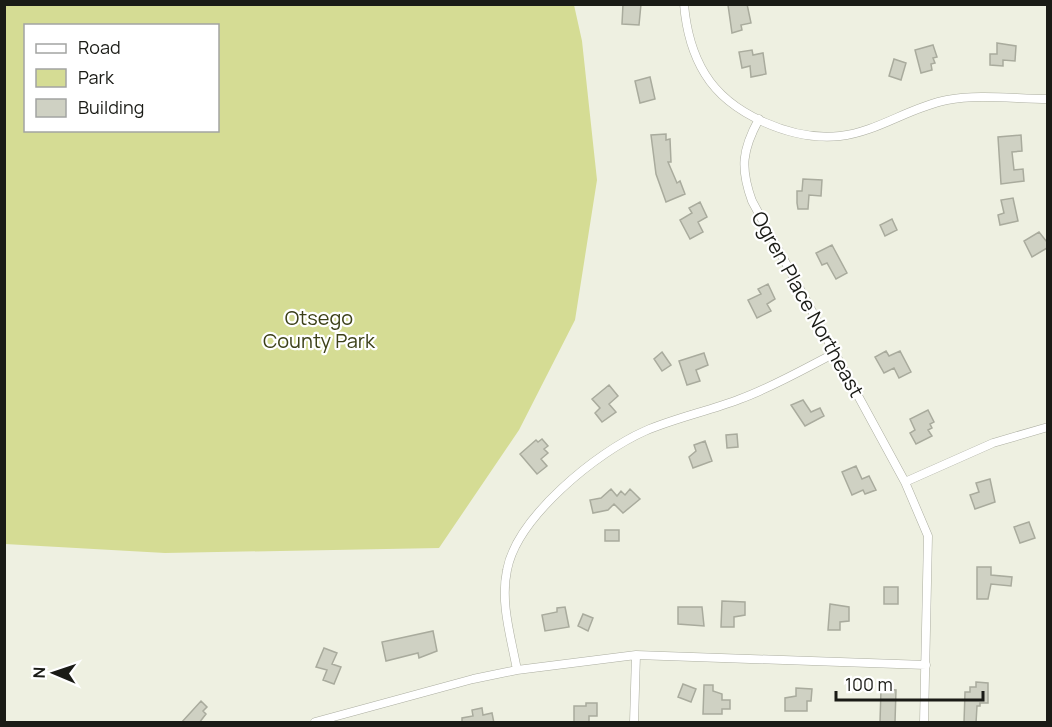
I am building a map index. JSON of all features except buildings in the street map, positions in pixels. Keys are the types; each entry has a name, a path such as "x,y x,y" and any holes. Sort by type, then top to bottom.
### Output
{"street":[{"path":"684,4 692,45 705,74 718,90 759,119 797,134 840,136 863,131 924,105 951,99 1047,99"},
{"name":"Ogren Place Northeast","path":"759,119 745,147 747,186 752,201 905,482 928,536 924,723"},
{"path":"517,670 504,590 511,554 519,537 539,511 605,453 646,430 742,399 835,353"},
{"path":"905,482 985,446 1047,427"},
{"path":"634,723 636,655"},
{"path":"315,723 473,679 517,670 636,655 926,665"}],"green space":[{"name":"Otsego County Park","path":"4,5 574,5 582,41 597,180 575,320 519,430 439,548 165,553 5,544"}]}
